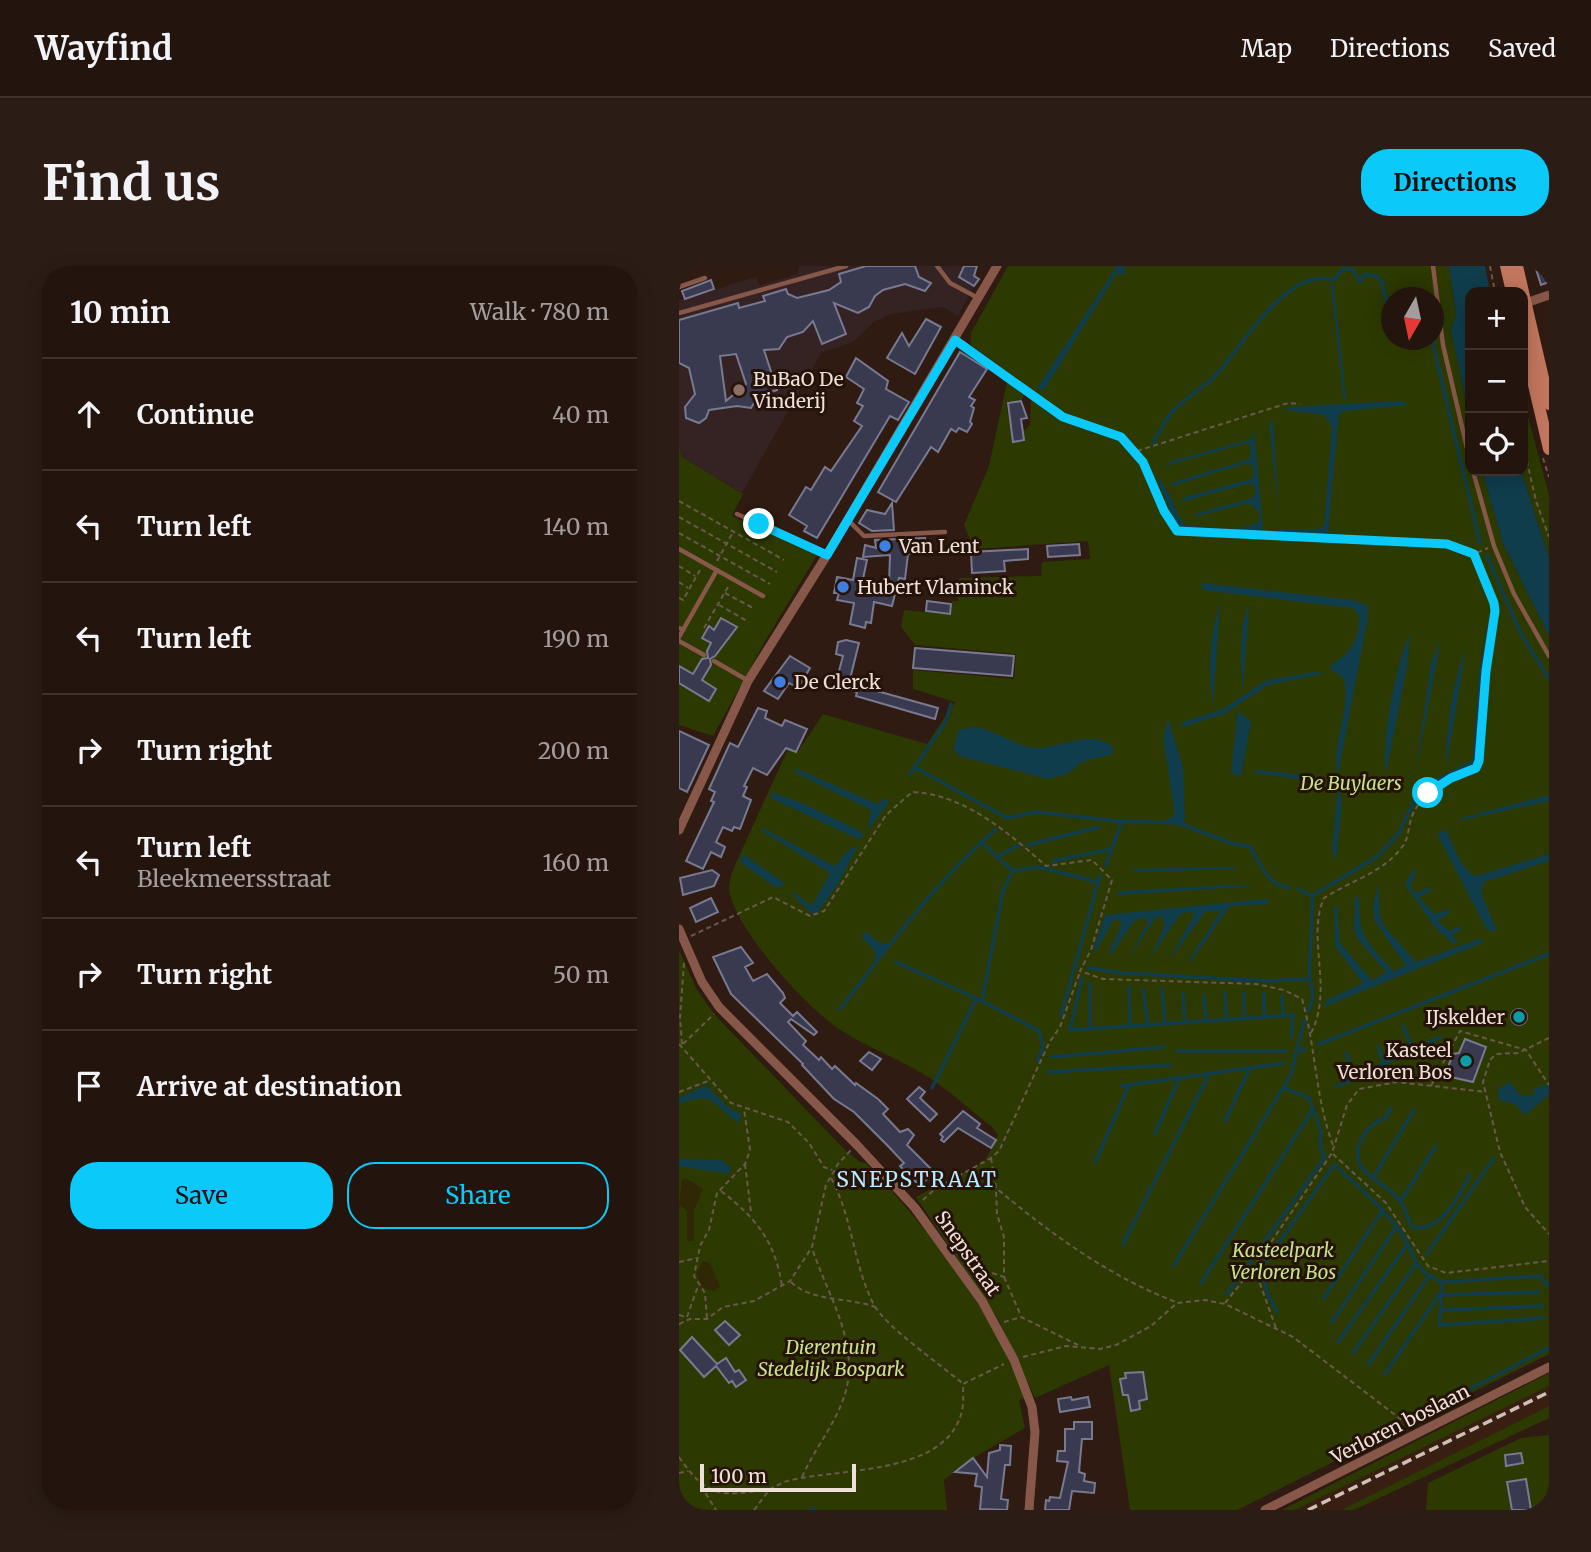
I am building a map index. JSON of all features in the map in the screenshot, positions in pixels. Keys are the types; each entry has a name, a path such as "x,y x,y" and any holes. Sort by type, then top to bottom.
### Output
{"main road":[{"path":"1506,266 1511,287"},
{"path":"1517,266 1521,287"},
{"path":"1528,319 1549,404"},
{"path":"1526,350 1549,449"}],"street":[{"path":"679,830 747,681 827,555 980,300 997,266"},
{"path":"1528,302 1549,295"},
{"name":"Snepstraat","path":"679,929 708,992 719,1007 857,1145 915,1208 997,1326 1014,1360 1034,1418 1029,1510"},
{"name":"Verloren boslaan","path":"1265,1510 1421,1434 1549,1367"}],"lane":[{"path":"679,313 846,266"},
{"path":"937,266 950,283 980,300"},
{"path":"1433,266 1443,345 1465,440"},
{"path":"679,287 705,278"},
{"path":"1474,476 1494,546 1514,594 1549,656"},
{"path":"737,514 827,555"},
{"path":"847,520 864,536 945,532"},
{"path":"679,549 763,596"},
{"path":"704,655 679,639 681,629 715,569"},
{"path":"714,661 747,681"}],"path":[{"path":"1490,266 1494,287"},
{"path":"955,340 1063,417 1110,431 1137,451 1164,511 1177,531 1447,544 1474,554 1494,546"},
{"path":"1137,451 1288,403 1300,404"},
{"path":"1528,465 1536,501 1549,537"},
{"path":"679,501 784,560"},
{"path":"679,517 777,572"},
{"path":"715,569 733,531"},
{"path":"679,533 770,584"},
{"path":"1311,1034 1322,1001 1319,915 1324,898 1372,873 1395,855 1404,845 1411,818 1419,803 1439,785 1476,768 1479,761 1486,671 1495,611 1474,554"},
{"path":"679,598 683,600 704,563"},
{"path":"679,566 696,576"},
{"path":"704,628 732,579"},
{"path":"679,582 689,588"},
{"path":"725,592 755,609"},
{"path":"718,604 749,622"},
{"path":"684,939 773,897 810,916 824,911 886,814 912,792 935,793 1004,829 1046,866 1092,859 1112,880 1091,950 1080,971 1060,1027 1049,1043 999,1151 935,1189 915,1208"},
{"path":"690,954 683,964 681,1045 731,1103 788,1122 809,1143 824,1167 833,1170"},
{"path":"1080,971 1103,979 1256,984 1284,990 1302,999 1311,1034 1324,1123 1333,1145"},
{"path":"681,1045 719,1007"},
{"path":"1430,1087 1459,1031 1526,1050 1548,1084"},
{"path":"1549,1038 1526,1050 1499,1052 1490,1060 1483,1082 1505,1163 1525,1207 1549,1234"},
{"path":"679,1092 709,1080"},
{"path":"1225,1304 1254,1267 1332,1153 1347,1105 1359,1089 1397,1082 1486,1092"},
{"path":"707,1319 707,1299 694,1276 698,1265 697,1258 703,1236 709,1230 720,1190 745,1164 750,1150 744,1109"},
{"path":"679,1315 707,1319 723,1307 754,1301 790,1281 812,1247 826,1185 833,1170 857,1145"},
{"path":"1332,1153 1386,1203 1428,1266 1446,1273 1549,1261"},
{"path":"991,1158 997,1214 1004,1237 1004,1277 1021,1317 1082,1346"},
{"path":"745,1164 750,1213"},
{"path":"831,1178 843,1201 866,1286 876,1307 963,1384"},
{"path":"996,1188 1049,1231 1136,1287 1177,1303 1205,1300 1225,1304 1293,1337 1353,1386 1421,1434"},
{"path":"720,1190 750,1213 775,1252 782,1287"},
{"path":"802,1477 814,1449 837,1412 849,1381 848,1344 812,1247"},
{"path":"679,1262 697,1258"},
{"path":"954,1261 1004,1277"},
{"path":"1254,1267 1276,1329"},
{"path":"790,1281 800,1290 849,1298 876,1307"},
{"path":"679,1324 688,1318 699,1285"},
{"path":"963,1384 1014,1360 1066,1346 1100,1349 1117,1345 1151,1326 1177,1303"},
{"path":"997,1326 1021,1317"},
{"path":"701,1485 709,1490 733,1493 770,1489 802,1477 895,1465 914,1458 953,1428 962,1412 963,1384"},
{"path":"679,1457 716,1510"},
{"path":"679,1473 689,1471"},
{"path":"754,1510 770,1489"}],"shaded area":[{"name":"BuBaO De Vinderij","path":"799,266 960,266 979,277 958,316 943,307 891,314 873,323 853,342 821,353 742,493 682,457 679,447 679,300 756,277 759,285 798,274"},
{"path":"1549,1386 1549,1406 1341,1510 1295,1510"}],"green space":[{"path":"1008,266 1449,266 1456,314 1451,330 1465,397 1465,476 1483,476 1503,543 1549,636 1549,1354 1237,1510 1130,1510 1109,1365 1035,1398 998,1319 916,1197 985,1161 998,1135 991,1126 936,1082 850,1036 825,1018 791,985 757,944 733,904 729,888 734,867 788,749 797,753 823,714 927,744 955,702 913,689 913,670 1014,679 1016,654 915,645 901,627 904,610 950,614 952,601 958,601 959,578 1041,576 1042,562 1090,559 1088,541 974,549 964,525 989,466 1007,382 1024,395 1021,401 1006,404 1013,442 1030,425 1031,399 1060,419 1082,428 1088,423 1061,411 971,345 971,333"},
{"path":"1528,417 1549,495 1549,558 1523,476 1528,476"},
{"path":"679,447 682,457 743,494 732,516 817,555 764,643 713,736 679,725"},
{"name":"Dierentuin Stedelijk Bospark","path":"679,950 696,988 714,1014 846,1151 860,1162 866,1163 914,1216 958,1273 995,1333 1011,1365 1025,1398 1019,1400 1025,1428 973,1458 944,1480 947,1510 679,1510"},
{"path":"1549,1373 1549,1386 1295,1510 1282,1510"},
{"path":"1549,1406 1549,1418 1354,1510 1341,1510"},
{"path":"1549,1435 1549,1510 1426,1510 1428,1483 1521,1438"}],"sand":[{"path":"686,1178 703,1189 694,1210 694,1241 687,1241 687,1211 679,1205 682,1179"},
{"path":"703,1261 710,1263 720,1287 714,1291 703,1288 696,1274"}],"water":[{"path":"1117,266 1124,266 1126,275 1117,273 1044,390 1040,391 1038,387"},
{"path":"1449,266 1485,266 1489,287 1465,287 1465,397 1451,330 1456,314"},
{"path":"1333,280 1346,398 1344,402 1331,287"},
{"path":"1402,401 1407,405 1345,411 1339,414 1328,533 1276,533 1275,530 1317,530 1324,526 1332,427 1324,415 1286,410 1288,407"},
{"path":"1269,422 1273,422 1279,517"},
{"path":"1254,428 1263,528 1258,532 1181,527 1173,517 1157,478 1165,486 1185,525 1234,528 1253,525 1260,520 1259,511 1248,503 1195,517 1195,514 1252,498 1256,491 1251,483 1181,502 1185,497 1251,479 1254,475 1252,465 1244,464 1172,486 1171,483 1250,459 1251,446 1247,443 1165,466 1169,462 1252,439"},
{"path":"1483,476 1523,476 1549,558 1549,636 1503,543"},
{"path":"1201,583 1353,600 1367,605 1368,617 1338,775 1336,753 1345,689 1343,677 1330,669 1353,645 1358,632 1359,616 1353,608 1203,590"},
{"path":"1220,603 1213,704 1211,653"},
{"path":"1249,604 1243,691 1242,636"},
{"path":"1410,633 1407,667 1386,773 1385,743 1391,702"},
{"path":"1441,639 1415,776 1431,663"},
{"path":"1466,649 1446,768 1450,708"},
{"path":"1313,672 1326,673 1268,685 1226,713 1180,728 1183,722 1223,709 1265,681"},
{"path":"1238,711 1251,722 1241,775 1238,777 1231,771"},
{"path":"1168,719 1183,767 1185,826 1161,823 1175,815 1163,738"},
{"path":"981,728 1022,745 1039,748 1087,739 1096,740 1113,748 1112,754 1082,762 1067,774 1048,779 959,756 953,749 959,730"},
{"path":"793,769 877,804 885,798 889,802 867,831 871,810"},
{"path":"1255,770 1323,777 1325,780 1321,782 1254,773"},
{"path":"1338,785 1342,803 1336,862 1332,849"},
{"path":"771,792 802,803 860,831 864,836 858,839 771,798"},
{"path":"1549,795 1549,801 1458,819"},
{"path":"761,827 832,865 836,865 848,850 858,846 838,884 817,913 811,913 793,895 794,892 810,905 813,904 830,873 762,831"},
{"path":"1439,831 1447,831 1462,863 1476,876 1549,854 1549,861 1484,882 1481,893 1497,931 1487,930 1438,836"},
{"path":"743,854 783,882 784,886 775,887 740,862"},
{"path":"1132,869 1236,869 1135,872"},
{"path":"1413,870 1416,872 1410,887 1416,893 1430,887 1431,890 1419,898 1435,914 1448,909 1450,912 1438,921 1449,931 1459,926 1461,929 1452,936 1458,943 1453,944 1434,926 1405,884"},
{"path":"1378,883 1383,925 1416,962 1479,939 1482,939 1482,943 1323,1007 1327,1000 1363,983 1335,946 1334,906 1337,905 1340,943 1369,977 1373,980 1386,972 1357,938 1354,929 1355,897 1359,897 1362,931 1371,945 1393,971 1406,966 1375,921 1373,907"},
{"path":"1256,886 1117,895 1119,891"},
{"path":"1266,899 1270,904 1230,906 1191,961 1188,961 1221,911 1205,912 1169,961 1195,913 1184,912 1179,916 1149,960 1164,928 1163,917 1156,917 1128,960 1148,922 1145,918 1135,920 1110,956 1110,949 1121,922 1114,919 1096,951 1093,951 1105,915"},
{"path":"865,931 880,943 890,944 875,964 875,951 862,938"},
{"path":"1509,1082 1523,1096 1533,1095 1535,1088 1549,1084 1549,1095 1525,1115 1515,1104 1499,1100 1498,1089"},
{"path":"706,1085 729,1108 741,1114 739,1123 708,1099 679,1104 679,1098"},
{"path":"679,1159 721,1160 731,1167 729,1174 679,1166"}],"building":[{"path":"866,266 915,266 919,277 931,283 925,291 905,284 883,290 875,296 869,307 858,313 834,303 846,334 822,344 813,321 803,332 787,337 779,349 764,350 777,390 758,396 751,408 737,406 709,410 706,418 699,423 686,418 685,407 695,394 689,368 679,363 679,320 738,303 739,308 765,301 763,296 786,289 788,294 797,298 829,290 841,282 839,274","holes":["736,354 746,384 726,401 720,356"]},
{"path":"964,266 977,266 974,276 979,279 974,286 959,277"},
{"path":"1535,266 1549,266 1549,282 1541,285"},
{"path":"711,280 714,289 685,299 682,291"},
{"path":"926,319 941,327 915,374 887,358 902,333 909,346"},
{"path":"960,352 987,369 969,397 975,400 971,406 974,408 970,422 972,424 967,432 959,428 956,432 951,429 938,452 931,447 896,502 878,492"},
{"path":"856,358 888,381 886,389 909,402 898,420 890,416 817,538 804,531 807,526 789,515 806,487 811,490 825,467 831,471 862,426 854,421 863,406 857,403 864,389 846,377"},
{"path":"1021,401 1027,418 1021,419 1024,440 1013,442 1008,403"},
{"path":"892,503 894,530 872,531 859,523 867,510 885,514"},
{"path":"925,538 926,553 908,554 905,579 899,578 892,606 874,602 871,623 866,622 865,628 850,624 854,603 837,600 839,593 834,593 837,577 853,580 857,558 867,560 863,579 889,584 890,555 863,557 865,545 876,548 875,540"},
{"path":"1079,544 1080,555 1048,557 1047,546"},
{"path":"1028,549 1028,559 1004,561 1005,571 972,573 971,552"},
{"path":"927,601 951,604 950,614 926,611"},
{"path":"721,618 737,627 710,659 711,665 702,680 716,689 709,701 679,683 679,666 693,674 702,659 708,658 707,651 711,643 702,638 709,626 714,630"},
{"path":"846,640 859,643 850,679 860,682 859,686 938,708 935,719 856,696 857,692 835,686 843,656 836,654 838,642"},
{"path":"915,648 1014,656 1012,676 913,668"},
{"path":"790,656 810,668 798,688 789,683 778,699 764,691"},
{"path":"758,708 767,711 765,718 782,726 785,720 807,729 796,752 786,748 767,775 753,768 744,786 747,787 743,796 751,800 740,829 734,827 732,831 723,827 716,842 725,847 721,857 711,852 703,869 686,861 714,802 711,801 715,792 709,789 730,743 738,747"},
{"path":"679,731 709,745 687,792 679,788"},
{"path":"712,870 719,875 714,886 683,895 680,878"},
{"path":"711,898 718,912 696,922 690,908"},
{"path":"741,947 753,963 745,967 753,981 767,974 783,993 785,998 780,1003 793,1016 797,1012 817,1032 814,1035 791,1019 788,1022 806,1041 803,1045 819,1060 821,1057 832,1069 835,1066 855,1085 856,1083 878,1099 888,1109 883,1114 900,1132 908,1129 914,1135 907,1145 934,1172 920,1186 900,1166 904,1163 887,1145 854,1112 834,1099 803,1064 731,994 713,957"},
{"name":"IJskelder","path":"1519,1009 1525,1011 1525,1023 1519,1025 1513,1023 1511,1017 1513,1011"},
{"name":"Kasteel Verloren Bos","path":"1465,1039 1486,1047 1473,1082 1451,1077 1447,1070 1453,1054 1459,1053"},
{"path":"869,1052 881,1059 872,1070 860,1061"},
{"path":"919,1087 925,1092 920,1098 937,1114 930,1121 907,1099"},
{"path":"963,1111 980,1124 977,1128 996,1140 991,1148 958,1128 944,1142 941,1140 943,1137 940,1134"},
{"path":"725,1321 740,1335 729,1345 715,1330"},
{"path":"692,1337 717,1364 726,1358 735,1372 739,1370 746,1380 736,1387 732,1381 729,1383 716,1366 704,1377 680,1350"},
{"path":"1143,1372 1147,1399 1139,1401 1140,1409 1131,1411 1128,1395 1123,1395 1120,1379 1126,1378 1125,1373"},
{"path":"1071,1397 1072,1400 1088,1397 1090,1407 1060,1412 1058,1399"},
{"path":"1074,1422 1092,1422 1092,1439 1082,1439 1079,1472 1085,1474 1084,1481 1095,1483 1094,1493 1072,1491 1069,1510 1045,1510 1046,1500 1049,1501 1050,1497 1060,1498 1068,1462 1057,1461 1058,1451 1065,1451 1065,1429 1074,1429"},
{"path":"1000,1445 1011,1446 1010,1465 1005,1465 1001,1499 1008,1500 1007,1510 980,1509 982,1487 975,1486 977,1474 955,1472 973,1458 987,1477 989,1453 1000,1450"},
{"path":"1521,1453 1523,1463 1506,1466 1505,1455"},
{"path":"1526,1479 1531,1510 1512,1510 1507,1482"}],"waterway":[{"path":"1153,443 1173,411 1215,376 1266,313 1298,285 1316,279 1333,280 1344,268 1353,270 1360,282 1365,274 1376,276 1383,287"},
{"path":"1434,350 1480,543"},
{"path":"1487,556 1520,632 1549,679"},
{"path":"1312,896 1378,856 1399,833 1415,799 1435,781 1474,761 1481,672 1490,621"},
{"path":"910,774 945,723 951,704"},
{"path":"914,767 1007,818 1036,812 1116,821 1178,823 1231,843 1250,847 1270,879 1290,888"},
{"path":"1105,866 1122,822"},
{"path":"1028,845 1099,827"},
{"path":"840,1009 933,893 996,829"},
{"path":"981,842 1013,871"},
{"path":"997,857 1019,845"},
{"path":"1053,861 1111,849"},
{"path":"896,962 982,1001 1003,890 1013,871 1038,867 1098,882 1100,876"},
{"path":"1061,1016 1098,882"},
{"path":"1298,889 1312,896 1309,979 1313,995 1308,1011"},
{"path":"1319,1044 1549,954"},
{"path":"1089,968 1122,973 1268,981 1309,979"},
{"path":"1082,979 1070,1030 1293,1015 1291,1037"},
{"path":"1090,984 1090,1029"},
{"path":"1129,987 1130,1026"},
{"path":"1143,989 1148,1025"},
{"path":"1162,989 1165,1024"},
{"path":"1225,992 1226,1020"},
{"path":"1244,993 1244,1019"},
{"path":"1183,994 1185,1023"},
{"path":"1264,994 1264,1017"},
{"path":"1204,995 1206,1021"},
{"path":"1282,996 1283,1016"},
{"path":"932,1088 976,999"},
{"path":"982,1001 1039,1031 1043,1046 1038,1061"},
{"path":"1296,1052 1305,1020"},
{"path":"1403,1026 1413,1050"},
{"path":"1336,1087 1440,1037"},
{"path":"1052,1057 1164,1047"},
{"path":"1378,1047 1385,1064"},
{"path":"1227,1294 1325,1157 1320,1147 1321,1132 1309,1098 1284,1088 1292,1072 1296,1052 1305,1049"},
{"path":"1177,1051 1286,1051"},
{"path":"1346,1053 1355,1078"},
{"path":"1121,1086 1284,1063"},
{"path":"1048,1072 1170,1065"},
{"path":"1225,1121 1250,1068"},
{"path":"1123,1244 1209,1074"},
{"path":"1155,1134 1179,1078"},
{"path":"1095,1163 1129,1085"},
{"path":"1174,1265 1283,1088"},
{"path":"1391,1108 1385,1118 1374,1124 1363,1136 1357,1151 1358,1161 1369,1175 1401,1202 1412,1227 1422,1227 1440,1219 1454,1203 1470,1175"},
{"path":"1201,1283 1313,1109"},
{"path":"1373,1178 1414,1110"},
{"path":"1400,1202 1436,1146"},
{"path":"1427,1254 1494,1158"},
{"path":"1277,1312 1268,1295 1261,1268 1334,1165 1392,1221 1419,1266 1432,1277 1442,1282 1540,1276 1549,1287"},
{"path":"1324,1298 1382,1211"},
{"path":"1332,1322 1396,1227"},
{"path":"1338,1342 1406,1246"},
{"path":"1353,1353 1415,1265"},
{"path":"1368,1365 1428,1277"},
{"path":"1442,1282 1441,1295 1539,1292"},
{"path":"1385,1374 1441,1292"},
{"path":"1441,1295 1441,1310 1543,1306"},
{"path":"1441,1310 1439,1325 1544,1318"},
{"path":"1419,1415 1549,1348"},
{"path":"811,1510 815,1509"}],"railway":[{"path":"1308,1510 1549,1392"}],"place":[{"name":"BuBaO De Vinderij","path":"739,390"},
{"name":"Van Lent","path":"885,546"},
{"name":"Hubert Vlaminck","path":"843,587"},
{"name":"De Clerck","path":"780,682"},
{"name":"IJskelder","path":"1519,1017"},
{"name":"Kasteel Verloren Bos","path":"1466,1061"}],"district":[{"name":"SNEPSTRAAT","path":"917,1180"}],"route":[{"path":"759,524 827,555 955,340 1063,417 1121,437 1137,451 1164,511 1177,531 1447,544 1474,554 1490,591 1495,611 1487,655 1481,751 1476,768 1451,778 1428,793"}],"park label":[{"name":"De Buylaers","path":"1351,783"},
{"name":"Kasteelpark Verloren Bos","path":"1283,1261"}]}
